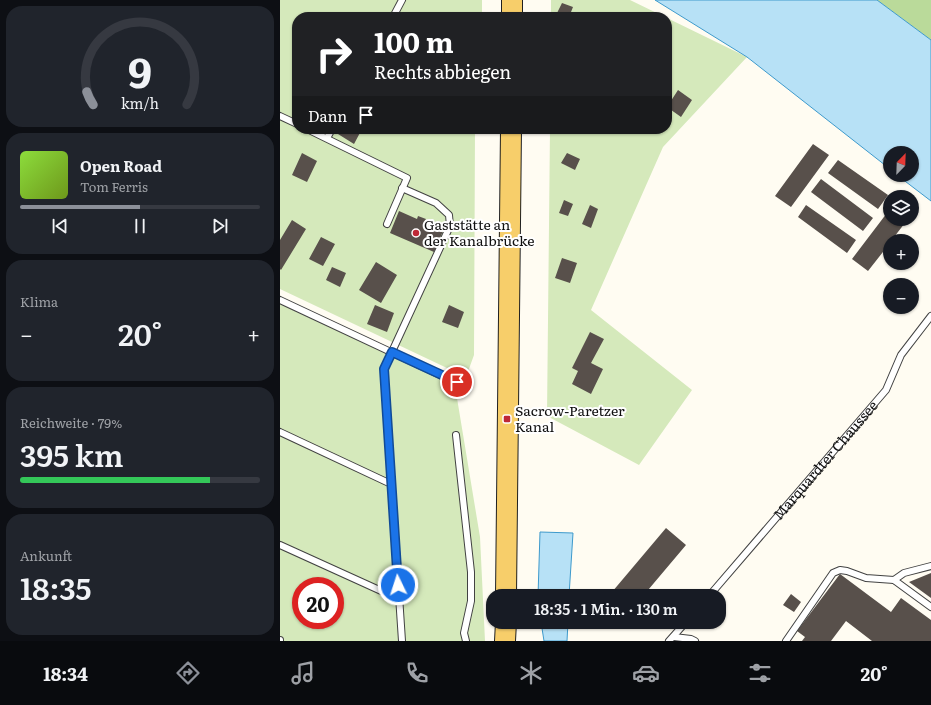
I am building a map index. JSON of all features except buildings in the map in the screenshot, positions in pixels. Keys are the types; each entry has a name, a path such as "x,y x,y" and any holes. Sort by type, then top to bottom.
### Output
{"main road":[{"path":"512,0 512,12"},
{"path":"506,589 511,134"},
{"path":"505,641 506,629"}],"lane":[{"path":"396,12 402,0"},
{"path":"280,116 292,122"},
{"path":"318,134 407,178 387,224"},
{"path":"327,138 329,134"},
{"path":"402,188 436,203 448,215 450,226 384,369 402,641"},
{"path":"280,300 457,382"},
{"name":"Marquardter Chaussee","path":"715,589 886,390 901,355 931,316"},
{"path":"280,432 391,484"},
{"path":"456,435 471,572 471,601 464,633 466,641"},
{"path":"280,545 399,599"},
{"path":"894,580 904,573 931,566"},
{"path":"786,641 833,573 840,570 866,578 894,580 931,607"},
{"path":"672,639 680,629"},
{"path":"672,639 691,639 695,641"}],"green space":[{"path":"280,0 482,0 482,12 292,12 292,134 475,134 474,355 466,377 280,289"},
{"path":"551,0 630,0 655,12 551,12"},
{"path":"877,0 931,0 931,40"},
{"path":"672,20 747,57 663,147 591,310 692,390 639,465 547,416 550,134 672,134"},
{"path":"280,304 455,386 480,537 485,641 280,641"}],"water":[{"path":"655,0 877,0 931,40 931,201 919,192 919,190 917,190 906,182 919,182 919,146 883,146 883,164 747,57"},
{"path":"540,532 573,533 569,589 538,589"},
{"path":"542,629 568,629 567,641 544,641"}],"place":[{"name":"Gaststätte an der Kanalbrücke","path":"416,233"},
{"name":"Sacrow-Paretzer Kanal","path":"507,419"}],"route":[{"path":"398,585 384,369 392,352 457,382"}]}
